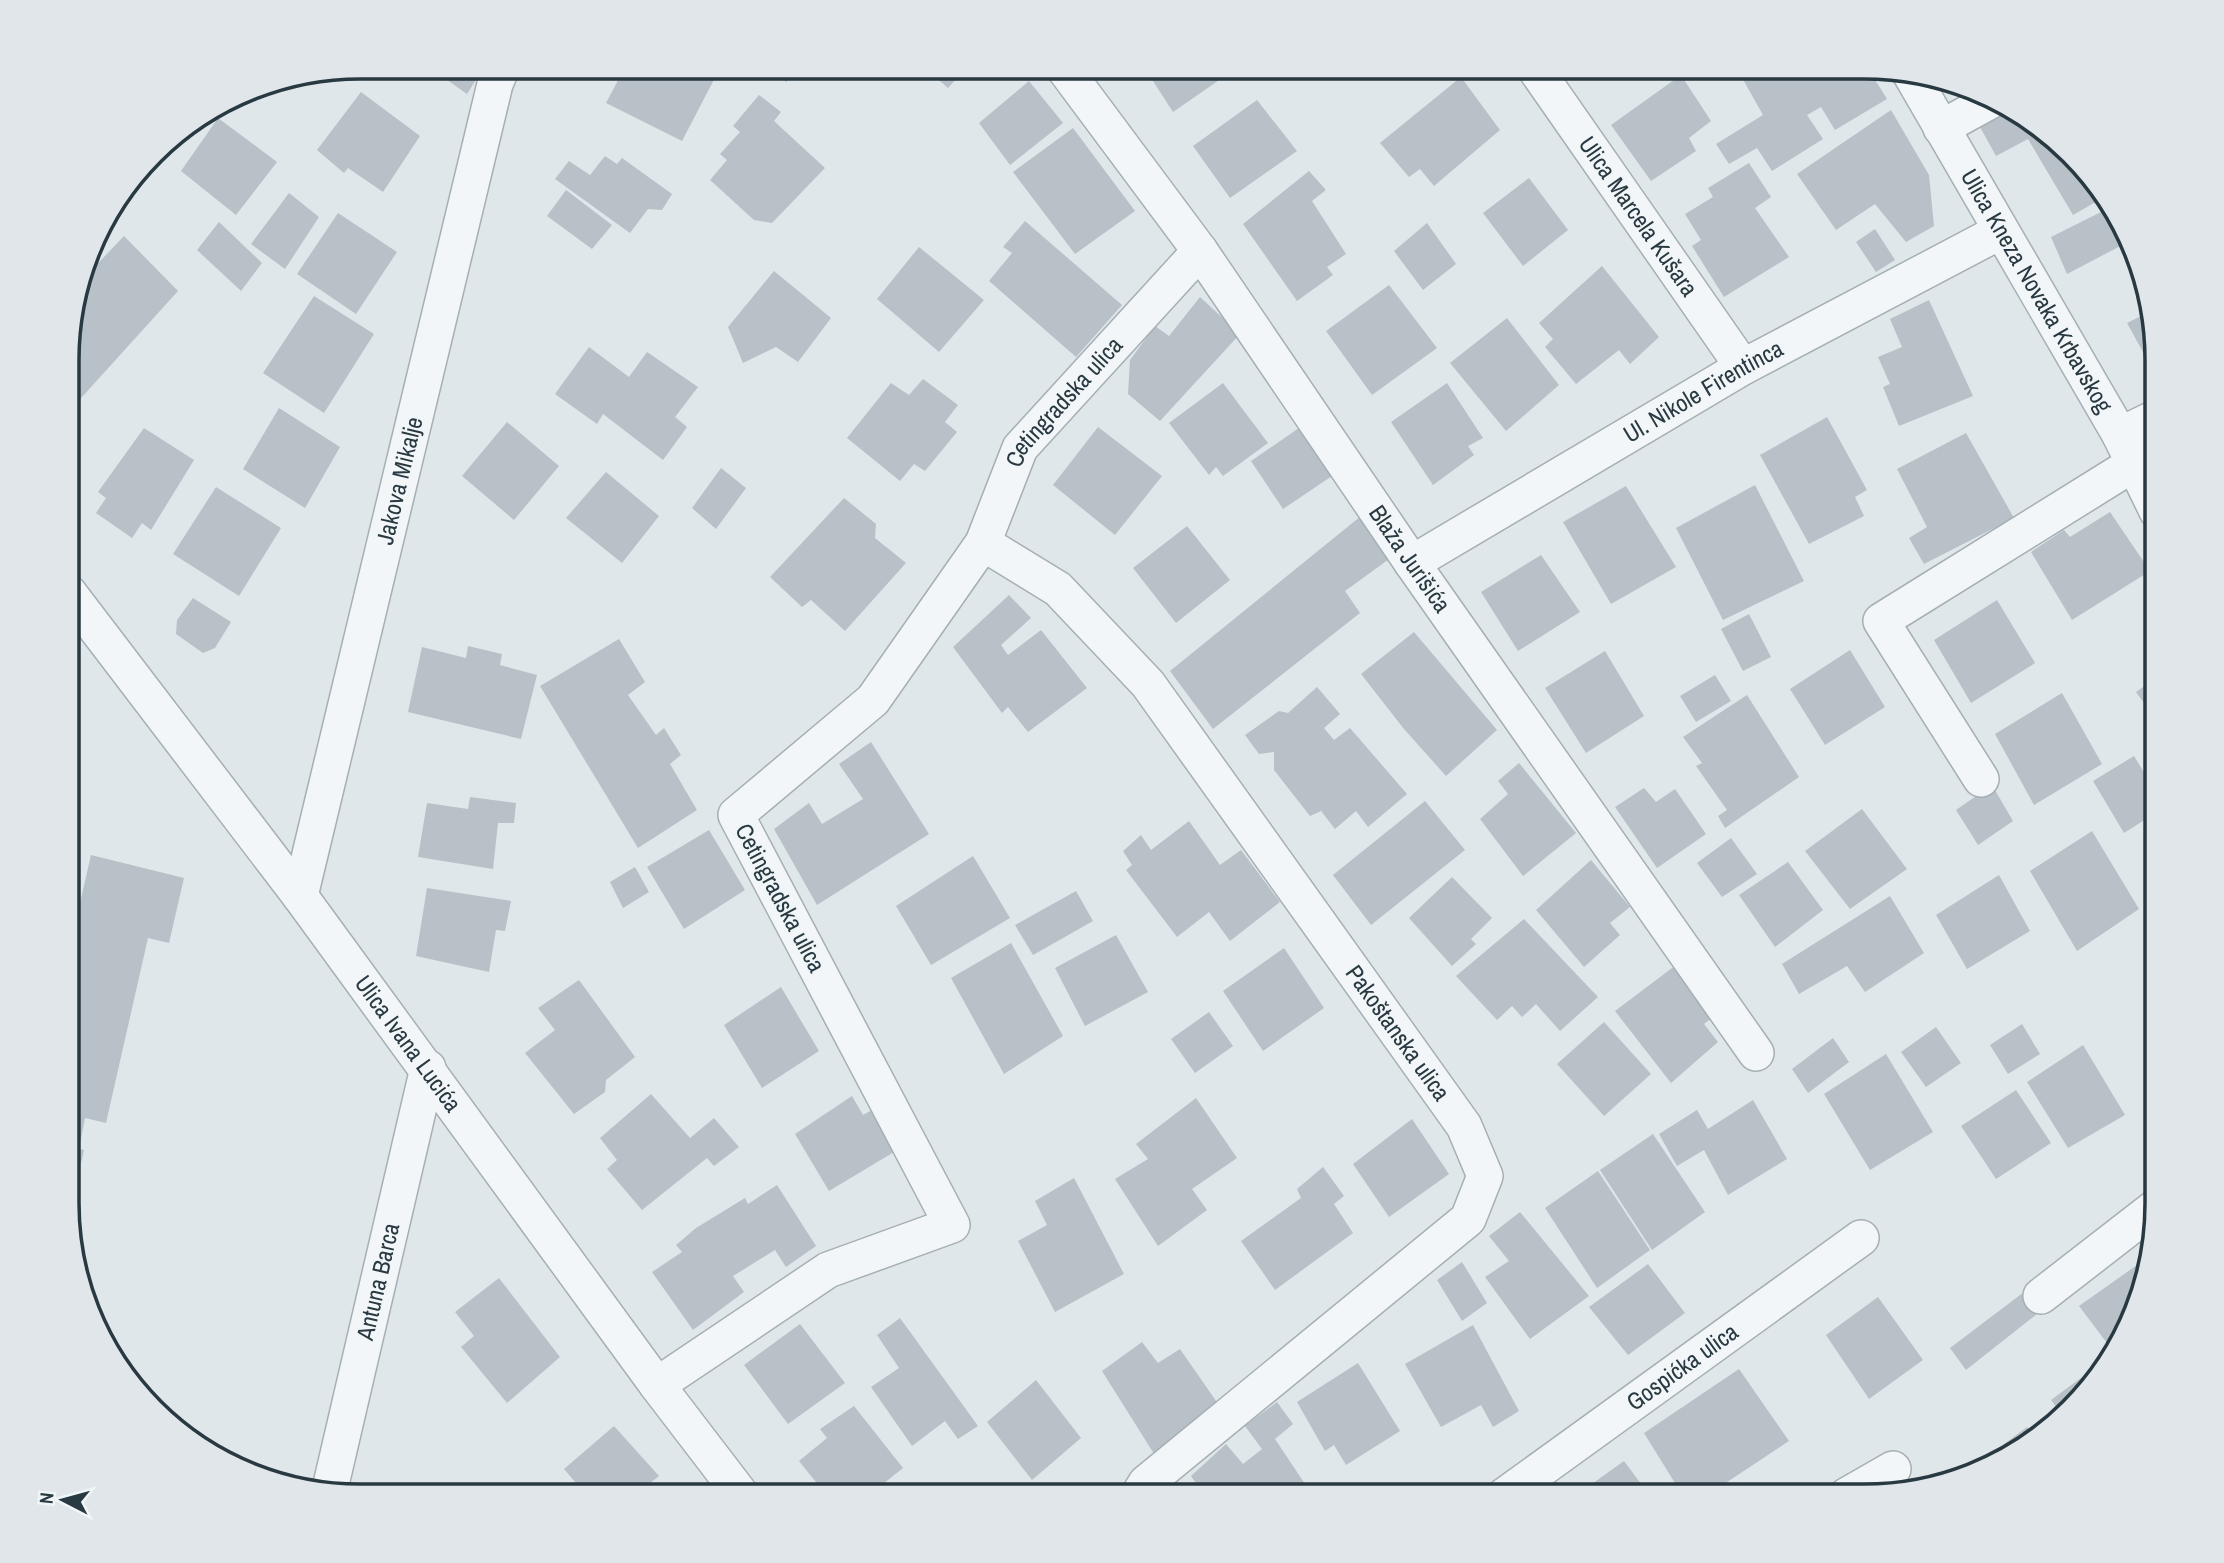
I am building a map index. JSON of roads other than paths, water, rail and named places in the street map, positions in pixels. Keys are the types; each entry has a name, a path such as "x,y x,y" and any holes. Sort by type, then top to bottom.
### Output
{"street":[{"name":"Jakova Mikalje","path":"300,896 498,79"},
{"name":"Blaža Jurišića","path":"1072,79 1200,251 1412,563 1756,1053"},
{"name":"Ulica Marcela Kušara","path":"1542,79 1743,367"},
{"name":"Ulica Kneza Novaka Krbavskog","path":"1916,83 2127,449 2145,486"},
{"path":"1941,128 1982,105"},
{"name":"Ul. Nikole Firentinca","path":"1412,563 1743,367 2001,232"},
{"name":"Cetingradska ulica","path":"657,1385 828,1270 953,1225 736,815 873,701 983,543 1020,447 1200,251"},
{"path":"1981,779 1881,621 2127,449 2145,430"},
{"name":"Pakoštanska ulica","path":"983,543 1058,589 1147,684 1464,1126 1485,1176 1468,1219 1145,1484"},
{"name":"Ulica Ivana Lucića","path":"79,606 300,896 657,1385 734,1484"},
{"name":"Antuna Barca","path":"331,1483 428,1068"},
{"path":"2041,1296 2145,1215"},
{"name":"Gospićka ulica","path":"1521,1484 1861,1238"},
{"path":"1867,1484 1893,1469"}]}
